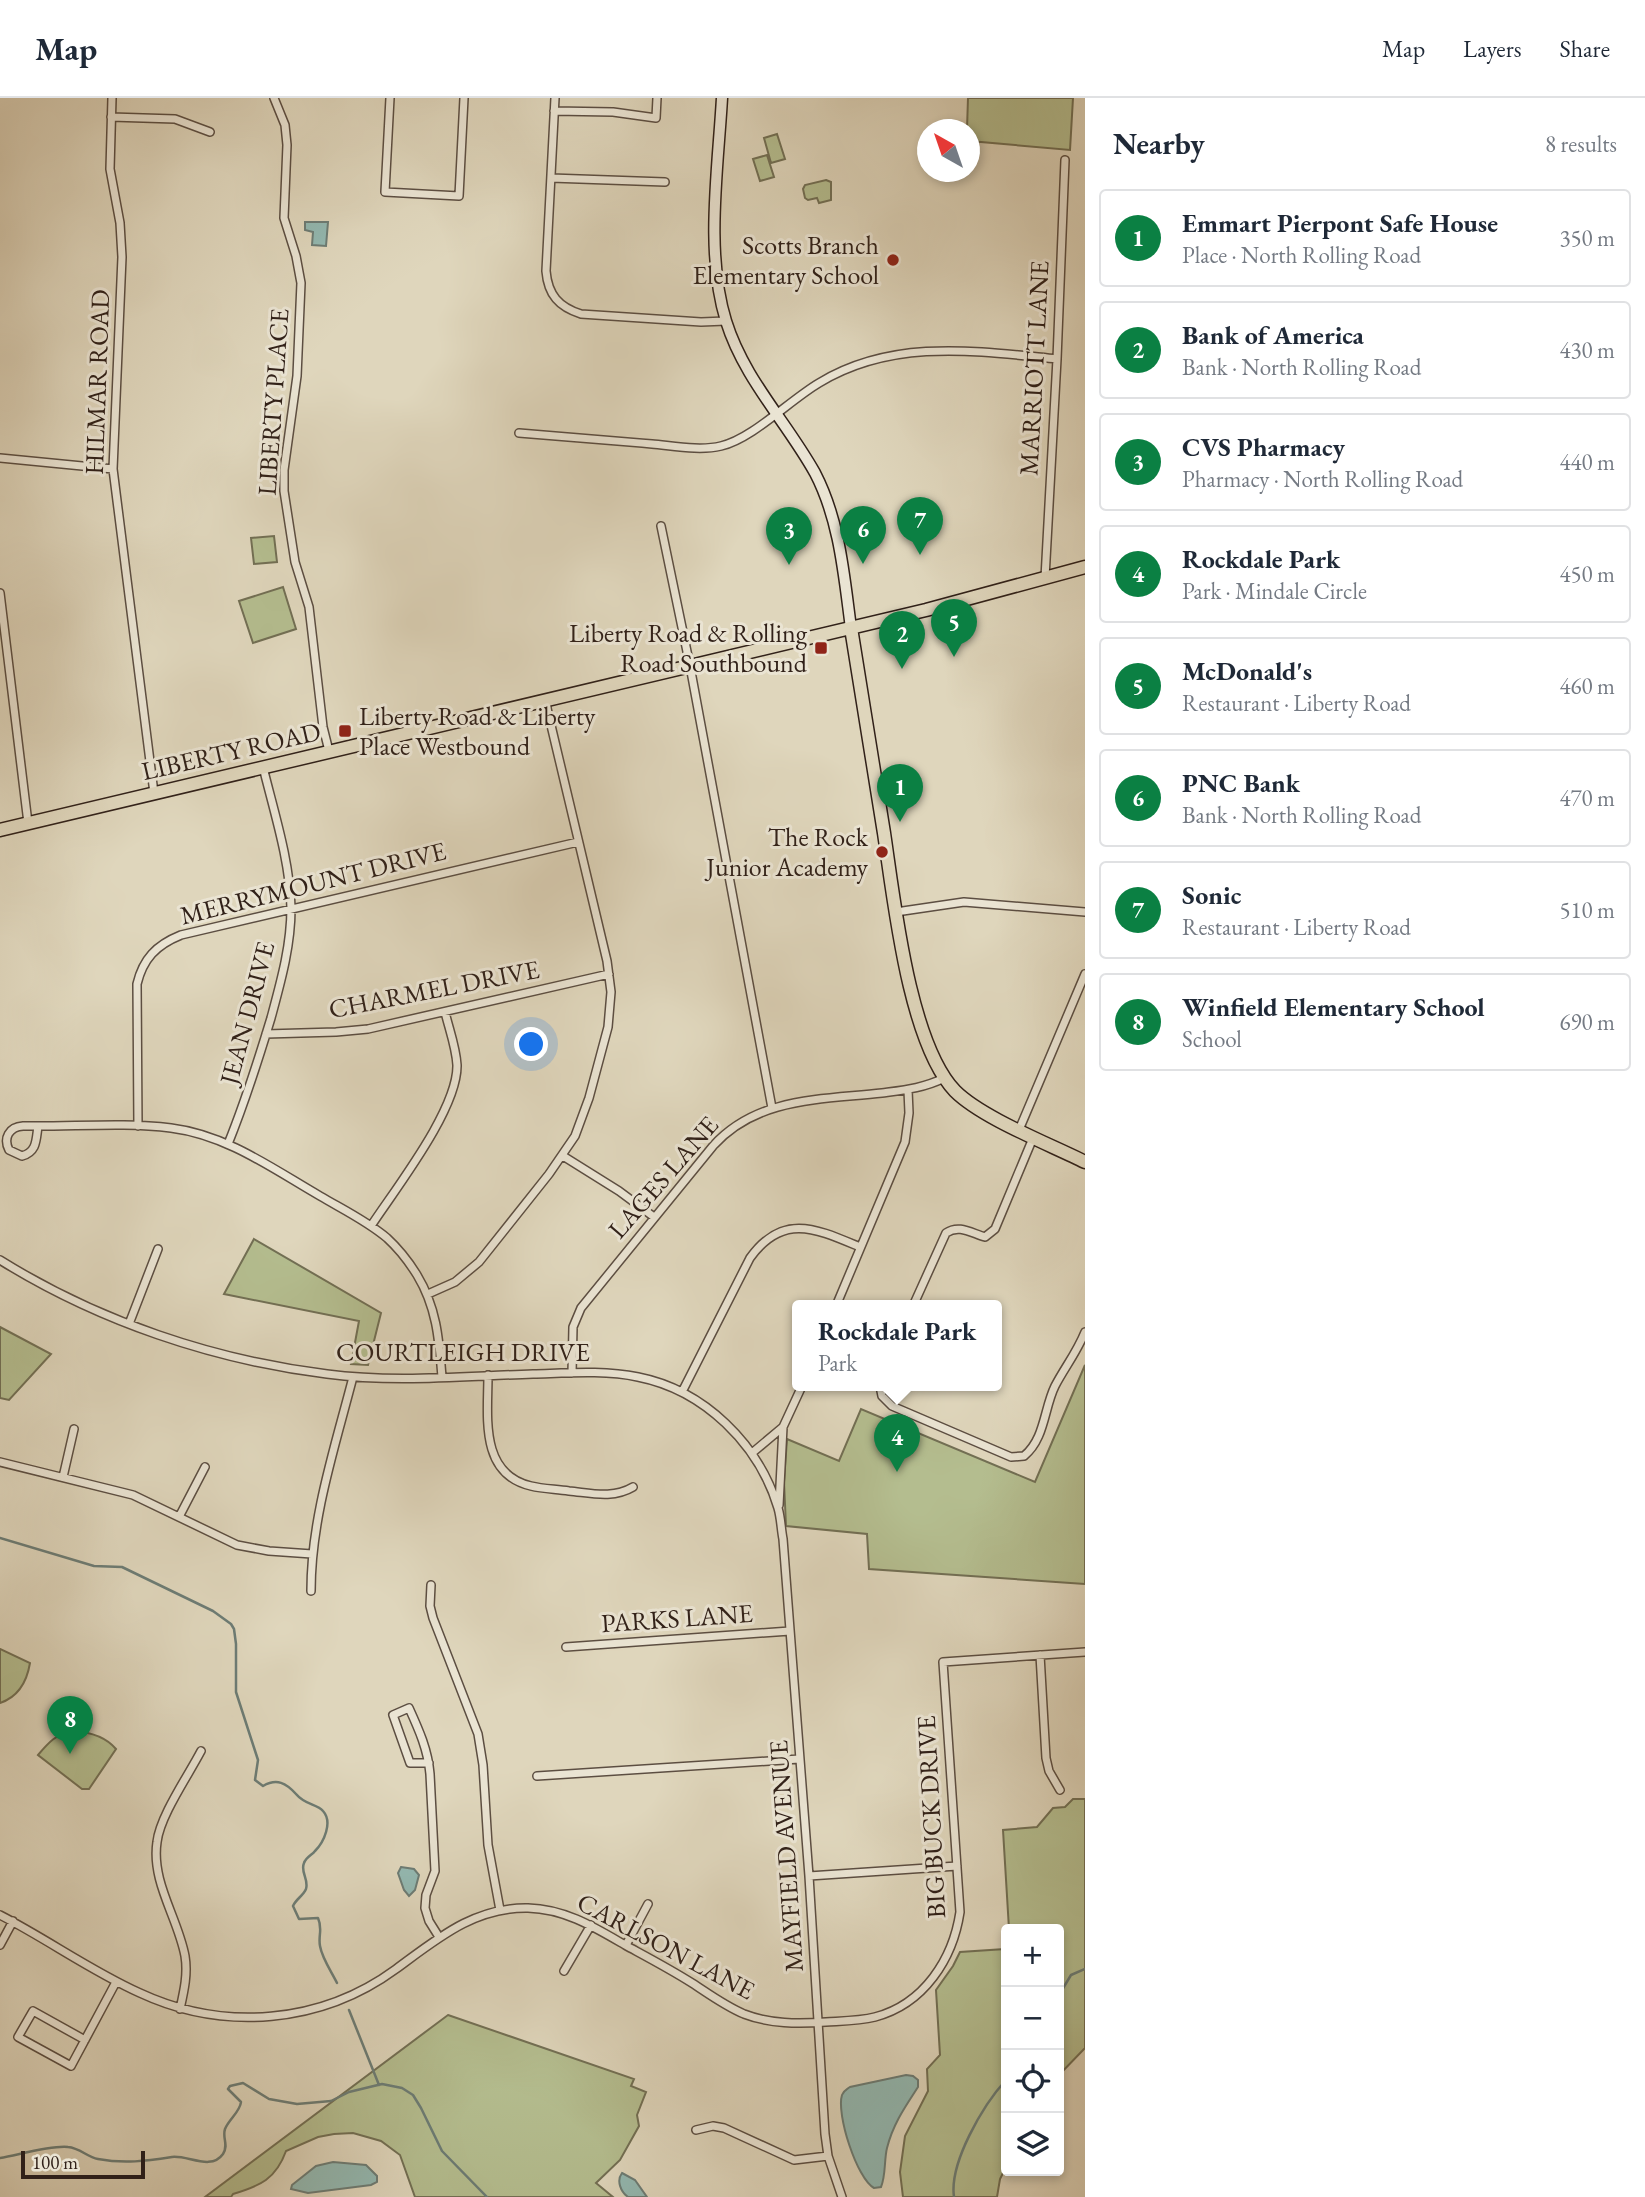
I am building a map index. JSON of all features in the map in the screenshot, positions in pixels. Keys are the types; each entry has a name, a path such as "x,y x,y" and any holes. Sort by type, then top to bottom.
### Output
{"main road":[{"name":"LIBERTY ROAD","path":"0,830 851,628 1085,567"},
{"path":"851,628 896,912 920,1020 936,1065 957,1092 973,1106 1085,1162"}],"street":[{"name":"HILMAR ROAD","path":"112,98 110,169 120,223 122,257 113,469 154,793"},
{"name":"LIBERTY PLACE","path":"274,98 286,135 284,218 301,283 296,376 284,470 284,491 295,562 309,607 323,727 329,751"},
{"path":"390,98 385,192 460,197 464,98"},
{"path":"555,98 546,271 550,291 560,304 581,314 701,322 726,321"},
{"path":"554,111 613,112 656,118 657,98"},
{"path":"722,98 715,246 717,276 726,321 736,349 752,380 815,473 826,498 839,542 851,628"},
{"path":"111,117 175,119 210,132"},
{"name":"MARRIOTT LANE","path":"1045,579 1058,359 1065,160"},
{"path":"551,178 665,182"},
{"path":"519,433 677,446 719,446 743,436 833,375 875,358 939,350 1058,359"},
{"path":"0,458 113,469"},
{"path":"661,526 690,666 772,1108"},
{"path":"0,593 28,822"},
{"path":"428,1294 455,1282 478,1262 563,1156 583,1115 608,1027 611,992 609,974 545,700"},
{"name":"JEAN DRIVE","path":"228,1144 246,1098 286,962 291,908 286,868 263,767"},
{"name":"MERRYMOUNT DRIVE","path":"138,1126 137,984 145,962 160,945 181,935 578,842"},
{"path":"896,912 964,902 1085,912"},
{"name":"CHARMEL DRIVE","path":"266,1034 351,1031 609,974"},
{"path":"1019,1130 1085,974"},
{"path":"371,1226 452,1097 457,1066 444,1012"},
{"name":"LAGES LANE","path":"572,1373 572,1337 576,1317 721,1137 747,1118 772,1108 908,1090 944,1077"},
{"path":"838,1300 905,1142 909,1113 908,1090"},
{"path":"38,1126 36,1146 33,1150 22,1156 9,1150 6,1138 13,1128 38,1126 172,1128 228,1144 371,1226 409,1262 428,1294 436,1319 442,1377"},
{"path":"916,1300 946,1233 960,1228 985,1237 995,1229 1034,1137"},
{"path":"563,1156 619,1191 654,1217"},
{"path":"682,1392 750,1258 766,1239 786,1230 810,1228 860,1247"},
{"path":"129,1324 158,1248"},
{"name":"COURTLEIGH DRIVE","path":"0,1261 74,1300 129,1324 272,1366 353,1377 612,1373 642,1377 682,1392 724,1422 752,1453"},
{"path":"881,1391 882,1396 892,1406 1011,1457 1024,1456 1035,1444 1055,1386 1085,1332"},
{"path":"488,1375 489,1447 508,1476 532,1487 603,1494 624,1492 633,1487"},
{"path":"311,1591 312,1554 321,1504 353,1377"},
{"name":"MAYFIELD AVENUE","path":"800,1391 783,1427 779,1510 809,1876 825,2134 828,2156 842,2197"},
{"name":"MAYFIELD AVENUE","path":"779,1510 752,1453 783,1427"},
{"path":"63,1477 74,1429"},
{"path":"0,1462 133,1495 237,1545 269,1551 312,1554"},
{"path":"179,1517 205,1467"},
{"path":"431,1585 430,1606 433,1618 473,1719 481,1749 488,1845 500,1910"},
{"name":"PARKS LANE","path":"566,1647 790,1631"},
{"name":"BIG BUCK DRIVE","path":"819,2022 862,2019 885,2013 908,2001 936,1975 949,1953 957,1930 960,1912 943,1662 1085,1652"},
{"path":"1040,1655 1046,1758 1049,1771 1060,1790"},
{"path":"429,1763 410,1763 393,1715 409,1708 426,1746 429,1763 435,1871 426,1895 425,1908 439,1937"},
{"path":"180,2009 185,1987 185,1955 157,1869 156,1853 162,1823 201,1751"},
{"path":"537,1776 799,1759"},
{"path":"809,1876 957,1866"},
{"path":"626,1945 648,1904"},
{"name":"CARLSON LANE","path":"0,1915 116,1982 180,2009 206,2015 262,2018 315,2009 350,1996 380,1980 466,1920 500,1910 549,1910 591,1925 674,1972 728,2007 746,2015 786,2023 819,2022"},
{"path":"0,1945 13,1922"},
{"path":"564,1971 591,1925"},
{"path":"85,2040 33,2011 18,2037 71,2066 85,2040 116,1982"},
{"path":"696,2130 713,2126 724,2128 794,2160 828,2156"}],"green space":[{"path":"968,98 1073,98 1070,150 980,142 980,119 967,119"},
{"path":"777,134 785,159 771,163 764,138"},
{"path":"767,155 774,177 760,181 753,159"},
{"path":"826,180 831,182 831,200 819,203 817,198 805,198 805,185"},
{"path":"274,536 277,562 254,564 251,538"},
{"path":"283,587 296,629 253,643 239,601"},
{"path":"254,1239 381,1313 368,1365 351,1364 359,1321 224,1294"},
{"path":"0,1327 51,1354 9,1400 0,1398"},
{"path":"1085,1365 1085,1584 869,1569 867,1534 786,1526 784,1482 787,1439 839,1461 861,1409 1035,1482"},
{"path":"0,1649 30,1663 21,1688 0,1703"},
{"path":"73,1731 96,1736 116,1749 89,1789 82,1789 38,1755 58,1736"},
{"path":"1073,1799 1085,1799 1085,2048 1064,2070 1064,1924 1009,1924 1003,1830 1037,1827 1053,1808 1065,1807"},
{"path":"1001,1949 1002,2176 997,2197 903,2197 900,2172 905,2136 928,2091 927,2069 940,2055 936,1990 960,1952"},
{"path":"448,2015 634,2079 631,2086 646,2092 637,2115 639,2126 620,2160 596,2183 613,2197 415,2197 400,2155 381,2141 353,2133 318,2137 286,2151 272,2175 231,2197 205,2197"}],"water":[{"path":"305,222 328,222 326,246 312,245 313,232 305,230"},
{"path":"401,1867 414,1869 419,1875 415,1890 409,1896 398,1873"},
{"path":"906,2075 918,2080 918,2087 890,2139 881,2187 874,2188 861,2172 849,2145 842,2116 842,2095 850,2087"},
{"path":"333,2162 366,2165 377,2176 377,2182 308,2193 291,2189 292,2185 316,2166"},
{"path":"622,2173 635,2180 647,2197 625,2195 619,2183"}],"waterway":[{"path":"0,1538 94,1566 122,1567 213,1611 231,1624 236,1644 236,1692 258,1760 255,1780 263,1786 277,1782 289,1787 326,1816 324,1837 303,1866 306,1889 293,1906 299,1919 318,1918 321,1951 337,1983"},
{"path":"1064,1987 1071,1975 1085,1969"},
{"path":"349,2010 379,2085"},
{"path":"0,2158 61,2147 72,2148 108,2161 172,2157 212,2161 225,2151 225,2129 241,2102 228,2089 230,2086 243,2083 269,2099 297,2104 331,2101 349,2092 382,2084 402,2088 413,2095 442,2151 487,2197"},
{"path":"954,2197 954,2183 962,2152 978,2119 1001,2086"}],"place":[{"name":"Scotts Branch Elementary School","path":"893,260"},
{"name":"Sonic","path":"920,555"},
{"name":"PNC Bank","path":"863,564"},
{"name":"CVS Pharmacy","path":"789,565"},
{"name":"Liberty Road & Rolling Road Southbound","path":"821,648"},
{"name":"McDonald's","path":"954,657"},
{"name":"Bank of America","path":"902,669"},
{"name":"Liberty Road & Liberty Place Westbound","path":"345,731"},
{"name":"Emmart Pierpont Safe House","path":"900,822"},
{"name":"The Rock Junior Academy","path":"882,852"},
{"name":"Rockdale Park","path":"897,1472"},
{"name":"Winfield Elementary School","path":"70,1754"}]}
